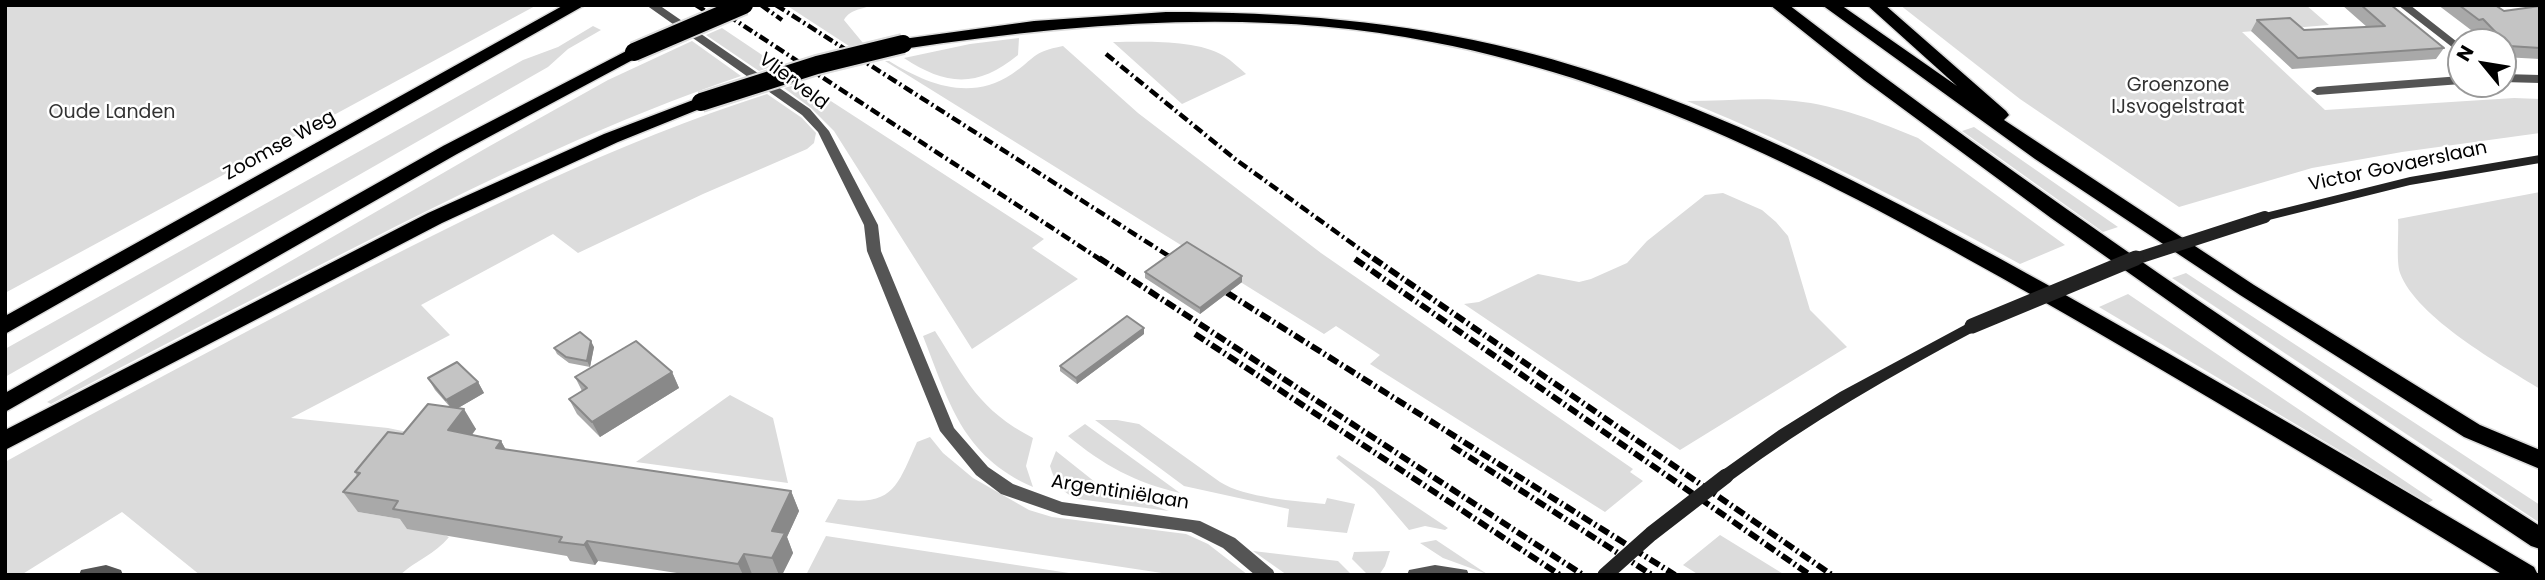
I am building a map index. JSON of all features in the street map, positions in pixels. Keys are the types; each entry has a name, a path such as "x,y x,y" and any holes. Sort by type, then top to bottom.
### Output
{"highway":[{"path":"5,404 493,126 634,52 744,5"},
{"path":"1778,5 2080,230 2368,426 2540,539"},
{"path":"1830,5 2042,155 2247,290 2472,431 2540,460"},
{"path":"1875,5 1974,89 2042,155"},
{"name":"Zoomse Weg","path":"5,326 574,7"},
{"path":"5,441 498,188 594,144 701,102 817,65 903,44 983,31 1077,20 1203,16 1269,18 1429,36 1523,57 1608,82 1672,105 1765,144 1909,217 2174,366 2525,575"}],"street":[{"name":"Vlierveld","path":"652,5 815,121 823,131 871,225"},
{"path":"2403,5 2447,40"},
{"path":"2517,78 2540,79"},
{"path":"2317,91 2447,81"},
{"name":"Victor Govaerslaan","path":"1605,575 1651,534 1790,431 1863,386 1972,326 2139,257 2265,216 2410,181 2540,159"},
{"name":"Argentiniëlaan","path":"871,225 874,251 948,431 982,471 1007,489 1062,508 1194,526 1229,542 1267,575"},
{"path":"87,575 106,572 115,575"},
{"path":"1415,575 1435,572 1461,575"}],"green space":[{"name":"Oude Landen","path":"5,5 537,5 5,293"},
{"path":"786,5 872,5 846,16 844,20 863,43 849,46"},
{"name":"Groenzone IJsvogelstraat","path":"1900,5 2306,5 2329,25 2242,32 2325,110 2514,98 2540,99 2540,133 2402,152 2312,168 2179,207 2020,99"},
{"path":"593,26 601,30 568,49 548,67 5,377 5,349 523,60 558,47"},
{"path":"722,28 777,65 759,71 706,35"},
{"path":"1019,38 1018,55 1003,66 975,78 948,78 934,74 904,58 970,44"},
{"path":"692,41 741,76 648,111 511,170 51,404 47,402 488,147 608,80"},
{"path":"1113,42 1170,43 1199,47 1224,56 1246,74 1182,104"},
{"path":"1063,46 1138,113 1321,253 1633,469 1630,472 1643,481 1605,512 1370,364 1380,355 1336,326 1324,334 885,61 934,83 949,87 980,87 1012,74 1039,53"},
{"path":"803,83 1044,239 1032,248 1078,279 972,349 834,131 811,108 784,88"},
{"path":"767,94 802,118 816,133 814,143 807,149 578,253 553,234 421,305 450,335 291,418 388,428 451,441 358,512 412,521 449,537 400,575 200,575 122,512 21,575 5,575 5,462 250,330 492,207 600,157 710,113"},
{"path":"1687,101 1795,101 1842,110 1888,126 1918,138 2065,245 2020,264 1856,178"},
{"path":"1974,127 2118,227 2103,232 1962,131"},
{"path":"2540,192 2540,389 2461,338 2423,307 2400,273 2398,219"},
{"path":"1723,193 1762,210 1788,236 1810,310 1847,347 1680,450 1464,304 1479,302 1538,274 1579,282 1591,279 1627,263 1647,241 1705,195"},
{"path":"2186,273 2540,505 2540,523 2172,278"},
{"path":"2128,294 2433,500 2428,503 2099,307"},
{"path":"935,331 986,405 1033,438 1026,466 1033,487 990,460 961,425 923,336"},
{"path":"730,395 773,418 788,483 636,462"},
{"path":"1095,420 1139,424 1220,482 1243,492 1300,502 1325,504 1327,498 1355,504 1347,533 1287,527 1289,509 1184,486"},
{"path":"1085,424 1180,493 1121,472 1068,436"},
{"path":"930,437 943,453 973,478 1029,510 1052,517 1186,534 1208,544 1248,575 1175,575 825,522 838,499 871,500 891,490 904,471 917,442"},
{"path":"1056,451 1100,486 1169,511 1072,497 1060,487 1052,472 1050,466"},
{"path":"1339,455 1448,528 1445,530 1425,526 1409,530 1374,489 1336,458"},
{"path":"1720,535 1785,575 1699,575 1683,565"},
{"path":"826,536 1082,575 806,575"},
{"path":"1436,540 1487,574 1443,558 1420,543"},
{"path":"1253,551 1338,561 1352,575 1287,575"},
{"path":"1390,551 1379,575 1368,575 1352,559 1354,552"}],"building":[{"path":"2361,5 2391,5 2444,48 2298,58 2257,20 2290,18 2304,30 2385,26"},
{"path":"2459,5 2495,5 2504,11 2540,6 2540,48 2517,47 2517,28 2492,28 2483,19 2479,20"},
{"path":"1187,242 1242,276 1200,308 1145,272"},
{"path":"1127,316 1144,328 1076,378 1060,366"},
{"path":"580,332 591,341 587,361 566,357 554,348"},
{"path":"636,341 672,372 592,422 569,399 587,388 575,377"},
{"path":"457,362 478,382 446,400 428,378"},
{"path":"428,404 464,409 448,430 501,441 496,448 791,491 772,531 785,533 772,558 744,554 738,564 587,541 584,545 559,542 562,537 393,509 398,501 343,492 360,473 355,472 388,432 403,434"}],"railway":[{"path":"696,5 719,20"},
{"path":"712,5 1101,260"},
{"path":"761,5 782,20"},
{"path":"776,5 1175,260"},
{"path":"1106,54 1235,159 1375,260"},
{"path":"1099,258 1583,575"},
{"path":"1172,258 1183,265"},
{"path":"1373,258 1832,575"},
{"path":"1355,259 1810,575"},
{"path":"1210,282 1675,575"},
{"path":"1195,334 1560,575"},
{"path":"1452,446 1652,575"}]}
